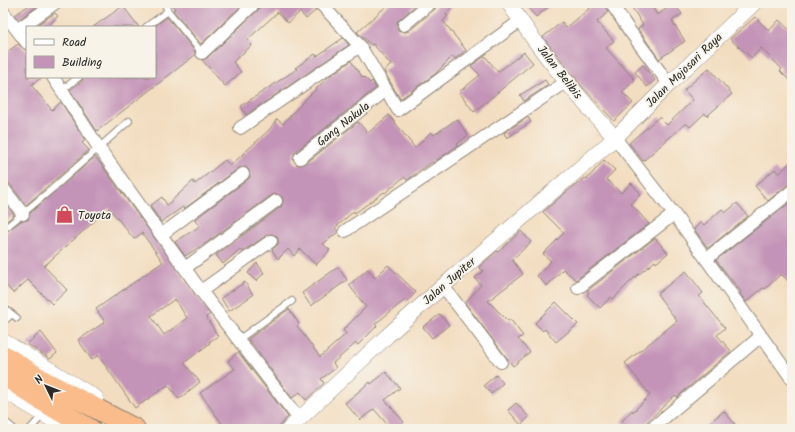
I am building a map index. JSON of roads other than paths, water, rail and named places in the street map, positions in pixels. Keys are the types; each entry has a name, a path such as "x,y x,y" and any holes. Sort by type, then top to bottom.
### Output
{"highway":[{"path":"3,355 44,381 135,429"},
{"path":"3,375 90,429"}],"street":[{"path":"17,30 55,3"},
{"path":"202,54 255,3"},
{"path":"320,3 360,46 398,110 520,21"},
{"path":"404,25 430,3"},
{"name":"Jalan Belibis","path":"509,3 520,21 566,82 615,138"},
{"path":"611,3 628,30 669,84"},
{"name":"Jalan Mojosari Raya","path":"615,138 754,3"},
{"path":"3,12 26,42"},
{"path":"240,128 360,46"},
{"path":"54,78 99,148 201,291 238,340 294,424"},
{"path":"345,231 566,82"},
{"name":"Gang Nakula","path":"300,158 386,90"},
{"path":"615,138 674,214 792,379"},
{"name":"Jalan Jupiter","path":"294,424 387,336 443,286 615,138"},
{"path":"161,235 243,174"},
{"path":"3,188 23,214"},
{"path":"706,259 792,191"},
{"path":"185,268 276,201"},
{"path":"578,288 674,214"},
{"path":"201,291 271,241"},
{"path":"443,286 500,362"},
{"path":"651,429 761,336"},
{"path":"3,341 69,382 122,412 144,429"},
{"path":"3,390 68,429"}],"lane":[{"path":"168,3 166,7 168,11 202,54"},
{"path":"147,26 168,11"},
{"path":"62,90 79,78"},
{"path":"3,230 129,121"},
{"path":"238,340 292,301"},
{"path":"3,307 14,317 3,322"},
{"path":"30,429 43,415"},
{"path":"3,420 14,429"}],"place":[{"name":"Toyota","path":"65,215"}]}
